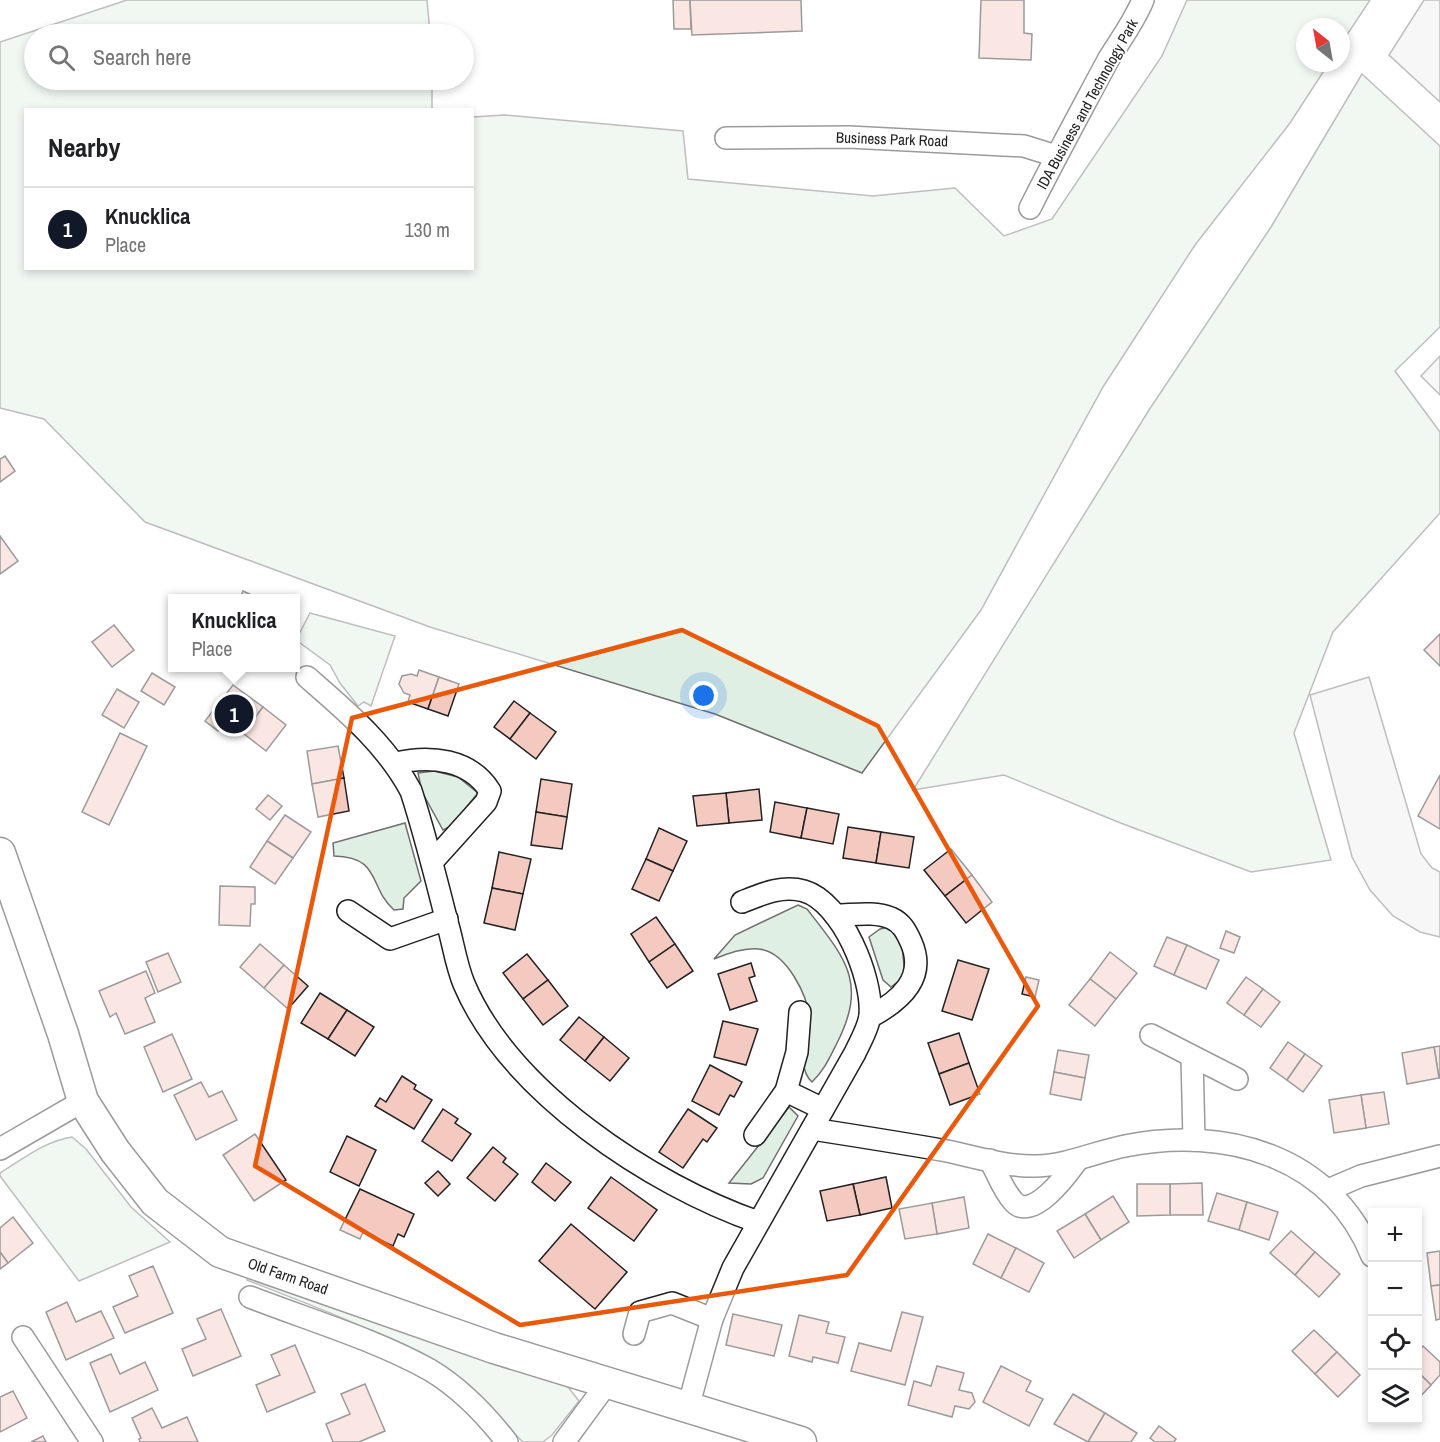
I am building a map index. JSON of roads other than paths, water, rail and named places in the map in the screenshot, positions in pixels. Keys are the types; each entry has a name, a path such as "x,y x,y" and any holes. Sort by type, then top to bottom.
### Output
{"street":[{"name":"IDA Business and Technology Park","path":"1030,208 1111,56 1134,22 1143,0"},
{"name":"Business Park Road","path":"726,138 849,137 1013,145 1056,156"},
{"path":"307,677 351,716 396,764 411,791 463,982 483,1022 506,1053 546,1095 608,1142 671,1185 721,1209 758,1222"},
{"path":"396,764 418,758 452,762 483,781 490,791 486,802 432,862"},
{"name":"Old Farm Road","path":"0,853 84,1101 115,1151 155,1202 220,1252 494,1348 608,1382 789,1441"},
{"path":"688,1408 712,1319 733,1268 855,1053 870,1017 870,988 859,957 835,915 822,901 804,891 772,889 742,902"},
{"path":"348,911 390,939 447,919"},
{"path":"835,915 873,914 890,918 904,927 912,944 917,960 915,976 905,993 893,1005 870,1017"},
{"path":"754,1135 786,1091 797,1052 800,1012"},
{"path":"1151,1035 1237,1079"},
{"path":"1192,1057 1194,1140"},
{"path":"786,1091 823,1109"},
{"path":"0,1149 84,1101"},
{"path":"812,1128 1035,1166 1076,1162 1123,1147 1164,1140 1194,1140 1250,1147 1289,1163 1328,1190 1348,1212 1368,1249"},
{"path":"1328,1190 1361,1176 1440,1156"},
{"path":"990,1160 1014,1203 1025,1208 1035,1206 1064,1179 1076,1162"},
{"path":"250,1297 370,1344 431,1371 483,1411 507,1442"},
{"path":"634,1334 640,1312 672,1303 712,1319"},
{"path":"23,1337 92,1442"},
{"path":"564,1442 608,1382"}],"place":[{"name":"Knucklica","path":"234,714"}]}
